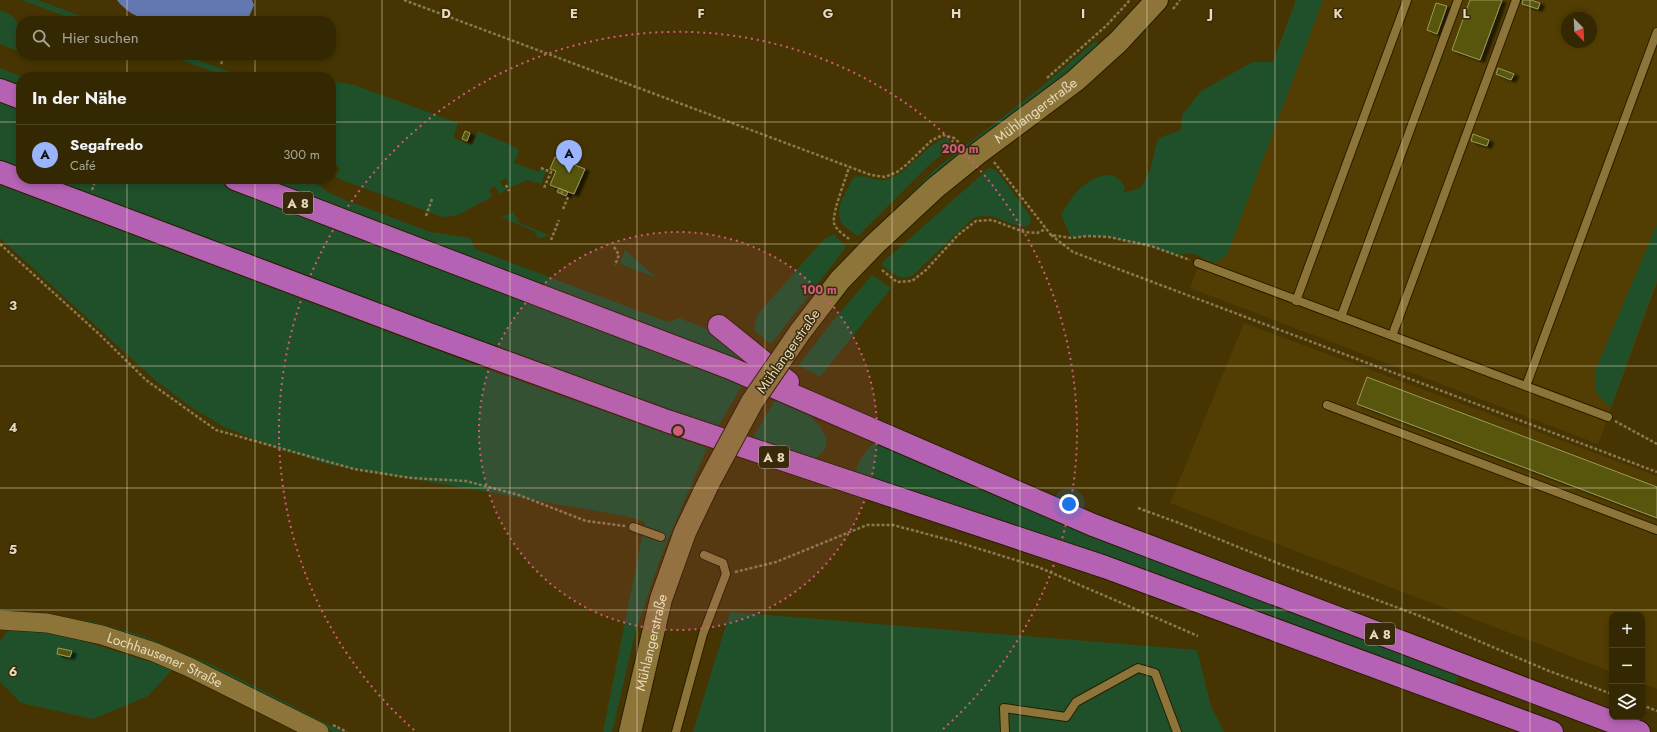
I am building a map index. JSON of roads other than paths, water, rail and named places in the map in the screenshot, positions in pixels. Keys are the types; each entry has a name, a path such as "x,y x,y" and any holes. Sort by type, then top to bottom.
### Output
{"highway":[{"path":"0,90 16,96"},
{"name":"A 8","path":"0,172 16,178"},
{"name":"A 8","path":"32,184 429,334 667,421 1105,567 1552,732"},
{"name":"A 8","path":"248,184 730,368 1093,525 1638,732"},
{"path":"719,326 815,404"}],"main road":[{"name":"Mühlangerstraße","path":"630,732 661,599 686,532 709,482 752,402 800,332 840,280 875,244 935,188 977,154 1074,81 1118,42 1157,0"}],"street":[{"name":"Lochhausener Straße","path":"0,620 47,623 102,635 154,652 190,667 319,732"}],"lane":[{"path":"1296,301 1407,0"},
{"path":"1341,317 1458,0"},
{"path":"1392,336 1516,0"},
{"path":"1526,386 1657,32"},
{"path":"1198,263 1608,417"},
{"path":"1326,405 1657,530"},
{"path":"633,527 661,537"},
{"path":"676,732 703,634 726,574 723,563 704,555"},
{"path":"1005,732 1004,708 1066,718 1076,702 1138,668 1155,673 1177,732"}],"water":[{"path":"117,0 252,0 254,5 249,16 137,16"}],"place":[{"name":"Segafredo","path":"569,173"}]}
